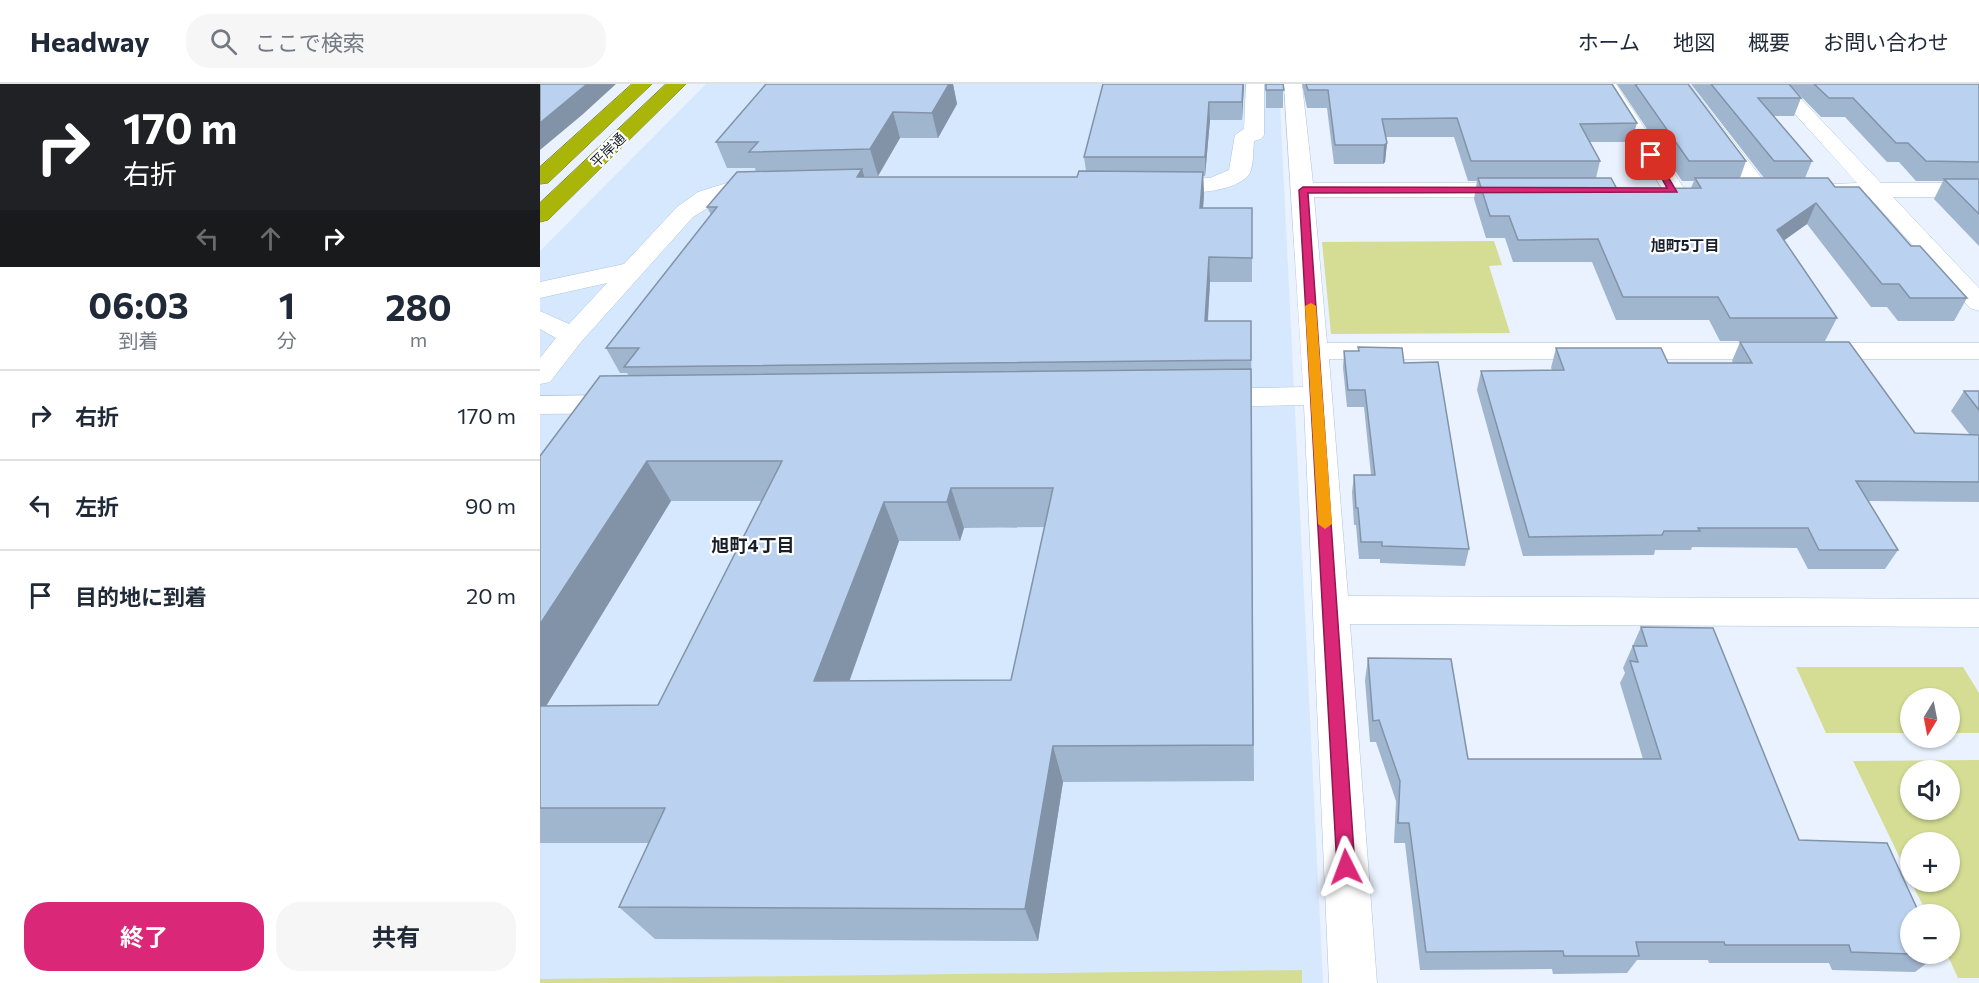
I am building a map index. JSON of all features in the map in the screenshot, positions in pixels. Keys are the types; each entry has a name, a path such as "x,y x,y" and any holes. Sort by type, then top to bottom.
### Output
{"highway":[{"name":"平岸通","path":"540,178 643,84"},
{"name":"平岸通","path":"540,215 677,84"}],"street":[{"path":"1141,185 1201,186 1224,182 1239,173 1245,135 1254,135 1255,84"},
{"path":"1293,84 1314,351 1353,983"},
{"path":"1607,84 1684,190 1650,190"},
{"path":"1680,84 1767,190 1979,190"},
{"path":"1778,84 1979,303"},
{"path":"540,376 572,336 685,212 704,197 726,187 784,186"},
{"path":"1303,190 1542,190"},
{"path":"540,290 632,270"},
{"path":"540,319 572,336"},
{"path":"1314,351 1979,351"},
{"path":"1185,398 1317,396"},
{"path":"540,405 648,404"},
{"path":"1331,610 1979,613"}],"shaded area":[{"path":"706,84 1279,84 1323,983 540,983 540,251"}],"green space":[{"path":"1494,241 1502,265 1489,266 1510,333 1331,334 1322,242"},
{"path":"1796,667 1963,667 1979,693 1979,733 1960,733 1960,688 1900,688 1900,733 1826,733"},
{"path":"1960,760 1979,760 1979,978 1958,978 1952,964 1960,964 1960,904 1922,904 1916,892 1960,892 1960,832 1900,832 1900,858 1853,761 1900,761 1900,820 1960,820"},
{"path":"1302,970 1302,983 540,983 540,979"}],"building":[{"path":"540,84 587,84 540,123"},
{"path":"766,84 949,84 932,113 893,112 870,149 749,152 758,142 716,142"},
{"path":"1103,84 1243,84 1242,102 1209,102 1205,157 1084,157"},
{"path":"1266,84 1283,84 1284,90 1266,90"},
{"path":"1306,84 1612,84 1637,123 1580,124 1600,161 1471,161 1457,118 1382,119 1387,143 1384,145 1335,145 1328,90 1308,90"},
{"path":"1635,84 1688,84 1746,161 1689,161"},
{"path":"1711,84 1789,84 1801,98 1758,98 1812,161 1774,161"},
{"path":"1814,84 1979,84 1979,162 1926,161 1908,143 1896,143 1853,98 1829,98"},
{"path":"862,169 857,177 1077,177 1079,171 1203,172 1200,208 1252,208 1252,258 1209,257 1205,321 1251,321 1251,360 624,367 639,348 606,348 717,207 707,207 737,172"},
{"path":"1478,178 1611,178 1617,189 1701,188 1695,178 1828,178 1835,187 1859,187 1911,246 1920,246 1967,298 1910,298 1899,284 1882,284 1816,203 1777,230 1837,318 1730,318 1718,297 1623,297 1598,239 1518,240 1509,216 1490,216"},
{"path":"1944,179 1979,179 1979,214"},
{"path":"1740,342 1849,342 1915,433 1979,435 1979,482 1856,481 1898,550 1819,550 1808,528 1698,528 1700,531 1664,531 1662,535 1529,537 1481,371 1564,370 1556,348 1661,348 1668,363 1752,363"},
{"path":"1358,347 1402,348 1404,363 1438,362 1469,549 1382,546 1382,542 1361,542 1354,475 1375,475 1365,390 1348,390 1344,351 1359,351"},
{"path":"1251,369 1253,745 1053,746 1025,909 619,907 665,808 540,808 540,706 658,705 782,461 647,461 540,624 540,456 600,376","holes":["951,488 1053,488 1011,680 814,681 884,502 947,502"]},
{"path":"1964,391 1979,391 1979,410"},
{"path":"1641,627 1713,628 1799,840 1887,843 1900,871 1900,892 1909,892 1915,904 1900,904 1900,954 1851,952 1849,945 1725,945 1724,942 1636,942 1639,956 1564,956 1563,951 1426,952 1409,823 1398,823 1400,781 1379,720 1373,721 1368,658 1451,659 1468,759 1661,759 1630,661 1638,662 1633,646 1647,646"}],"slow traffic":[{"path":"1311,306 1325,524"}],"district":[{"name":"旭町5丁目","path":"1685,246"},
{"name":"旭町4丁目","path":"753,546"}],"route":[{"path":"1346,867 1303,190 1674,190 1651,155"}]}
